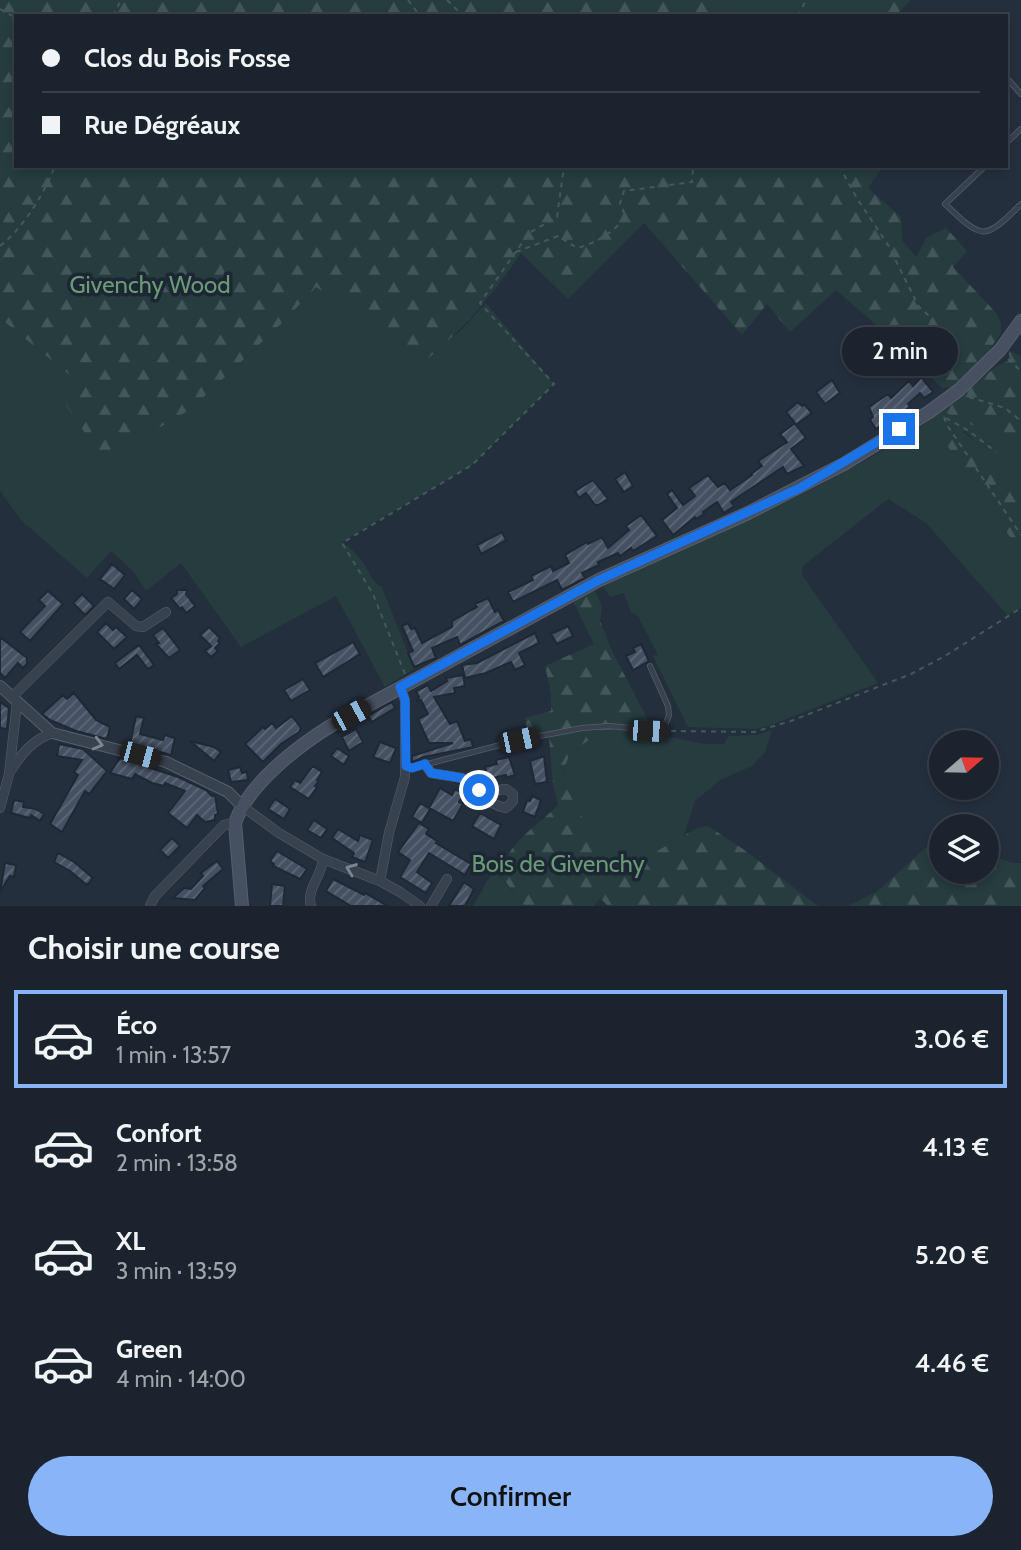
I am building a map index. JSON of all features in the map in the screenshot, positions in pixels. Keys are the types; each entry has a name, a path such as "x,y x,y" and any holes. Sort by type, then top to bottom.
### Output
{"main road":[{"path":"242,906 235,823 242,806 272,772 309,741 404,685 608,576 800,488 940,413 949,398 1000,351 1021,321"}],"street":[{"path":"0,808 9,774 15,700 108,602 136,626 143,627 166,611"},
{"path":"380,881 406,766 404,685"},
{"path":"0,686 52,733 166,762 228,792 242,806 279,833 323,859 380,881 420,906"},
{"path":"9,774 21,755 52,733"},
{"path":"425,764 431,773 462,778 479,790"},
{"path":"150,906 155,897 224,825 235,823"},
{"path":"311,906 310,891 321,872 323,859"},
{"path":"431,906 447,879"}],"lane":[{"path":"1008,80 1021,94"},
{"path":"1008,141 1021,129"},
{"path":"983,168 945,204 953,212 971,228 995,230 1021,204"},
{"path":"406,766 412,768 519,740 582,728 609,726 663,731 669,715 668,706 650,666"}],"path":[{"path":"447,0 461,14"},
{"path":"0,246 15,234 51,178 54,168"},
{"path":"404,685 373,594 342,543 472,465 554,384 481,303 529,233 557,217 564,168"},
{"path":"516,252 558,236 577,248 589,245 614,230 626,217 620,203 624,191 692,182 692,168"},
{"path":"786,168 803,168"},
{"path":"840,168 888,245 919,307 928,316 953,360 954,385"},
{"path":"1000,351 1021,371"},
{"path":"964,394 974,400 1004,408 1021,421"},
{"path":"940,413 996,452"},
{"path":"940,413 1021,536"},
{"path":"663,731 764,730 911,674 1021,608"}],"green space":[{"name":"Givenchy Wood","path":"0,0 732,0 728,3 725,14 14,14 14,168 882,168 868,188 901,217 902,240 916,257 927,237 946,228 967,251 953,267 997,314 1001,333 979,365 951,387 942,388 889,336 836,290 790,332 767,304 742,335 644,223 568,299 521,253 478,309 428,359 316,287 191,409 142,438 99,454 64,402 82,385 0,318"},
{"path":"732,0 870,0 860,14 725,14 728,3"},
{"path":"870,0 911,0 897,14 860,14"},
{"path":"317,286 428,359 486,303 554,384 472,465 342,542 357,555 373,580 382,587 414,669 385,687 336,596 241,647 181,563 146,591 134,572 111,551 87,578 21,520 0,491 0,318 83,385 191,409"},
{"path":"1008,350 1021,356 1021,466 1003,444 978,428 942,411 967,394 967,391 997,366 1010,360"},
{"path":"942,411 978,428 1003,444 1021,466 1021,501 993,460 965,431 940,435 1021,553 1021,608 1007,615 926,523 888,499 803,566 802,575 878,683 769,726 755,729 688,727 653,656 658,655 638,616 631,612 624,593 610,597 602,585 776,506 862,463"},
{"path":"953,425 993,460 1018,494 1021,503 1021,553 940,435"},
{"name":"Bois de Givenchy","path":"594,589 602,606 600,621 614,655 652,728 643,734 617,734 589,740 570,753 561,778 614,876 697,828 708,826 818,906 608,906 600,898 594,906 524,906 501,876 504,864 516,844 558,805 553,784 549,737 529,741 525,718 551,711 551,693 545,666 594,644 572,599"},
{"path":"772,730 765,752 752,766 720,780 695,801 683,838 614,876 561,779 570,753 589,740 617,734 643,734 659,739 670,737 705,744 724,744 729,736 757,735"},
{"path":"929,846 929,884 999,884 999,858 1021,863 1021,906 848,906 878,891"},
{"path":"494,869 524,906 473,906"}],"building":[{"path":"921,377 933,392 924,398 920,393 908,404 910,407 876,429 870,420 873,417 869,407 888,394 891,398 909,381 913,386"},
{"path":"832,380 840,393 825,404 816,392"},
{"path":"798,402 802,406 804,404 812,413 796,425 806,438 791,449 804,466 787,474 783,467 731,502 734,506 724,513 717,502 673,535 662,520 677,508 667,494 672,490 683,505 695,496 689,488 708,475 718,487 725,483 730,490 752,475 762,466 758,461 787,442 780,434 795,423 786,412"},
{"path":"625,472 633,486 624,492 615,479"},
{"path":"593,480 608,499 598,505 595,505 586,493 579,498 575,491"},
{"path":"641,515 657,536 633,551 631,548 620,556 618,553 598,562 599,565 582,573 585,578 562,590 557,580 513,602 508,592 533,580 531,576 551,566 553,571 569,563 565,555 587,542 588,544 602,537 608,548 629,530 626,526"},
{"path":"502,532 506,540 481,554 477,545"},
{"path":"112,564 125,575 114,589 100,579"},
{"path":"132,590 142,599 134,609 124,599"},
{"path":"177,590 187,590 186,594 195,606 186,613 171,598 177,594"},
{"path":"48,591 63,604 30,641 20,632 45,606 39,600"},
{"path":"82,594 94,606 85,615 73,603"},
{"path":"488,598 495,612 498,610 504,621 460,645 457,637 432,648 436,658 414,667 408,653 413,651 402,626 408,623 411,629 415,628 422,643 452,627 452,621"},
{"path":"106,623 113,630 116,627 127,637 114,649 97,632"},
{"path":"568,626 573,636 557,644 551,634"},
{"path":"209,627 220,638 220,643 215,648 218,651 211,657 205,651 211,646 200,635"},
{"path":"163,628 180,650 169,658 156,644 159,643 153,635"},
{"path":"535,633 539,643 519,653 525,665 515,670 511,662 486,673 465,678 462,665 477,663"},
{"path":"0,637 27,658 27,664 23,668 18,663 5,678 0,673"},
{"path":"353,642 360,654 323,677 315,663"},
{"path":"641,644 649,661 633,670 626,656 635,652 633,648"},
{"path":"139,645 154,665 148,669 137,655 119,669 115,663"},
{"path":"463,675 465,686 454,688 455,693 434,697 450,724 457,721 465,741 471,739 473,747 412,762 412,756 453,743 429,743 418,719 428,714 421,700 417,701 419,697 416,691 428,685 431,691 447,681 446,678"},
{"path":"303,679 310,690 291,701 284,690"},
{"path":"74,693 96,720 110,727 107,739 76,731 42,714 63,695 67,699"},
{"path":"0,702 9,708 7,729 0,728"},
{"path":"392,702 395,708 372,722 368,716"},
{"path":"136,716 144,718 140,734 163,740 165,735 175,738 171,755 130,744"},
{"path":"292,716 301,728 299,732 281,744 263,762 245,744 263,727 265,729 272,723 276,728"},
{"path":"356,729 363,742 349,751 342,737"},
{"path":"190,741 214,747 221,752 214,761"},
{"path":"380,742 396,748 390,763 373,757"},
{"path":"59,744 83,749 107,771 89,794 85,791 62,832 50,824 78,775 74,772 82,760 57,756"},
{"path":"337,748 349,756 344,765 331,756"},
{"path":"544,756 547,782 535,784 530,761"},
{"path":"509,757 515,775 488,779 485,767 497,764 496,760"},
{"path":"120,758 178,777 206,790 212,796 215,795 218,814 215,815 215,820 205,822 197,815 187,828 168,813 185,791 165,783 164,786 152,783 135,774 132,779 110,773"},
{"path":"313,766 322,772 309,799 290,787 295,780 300,783"},
{"path":"240,767 242,773 247,772 248,780 231,782 228,770"},
{"path":"440,788 452,795 455,789 463,794 459,802 463,804 453,821 429,808"},
{"path":"532,796 541,800 535,817 523,812 527,800 530,801"},
{"path":"275,799 290,809 284,819 268,809"},
{"path":"14,800 24,802 23,807 36,809 44,814 40,821 31,815 30,818 11,813"},
{"path":"420,803 430,809 422,823 412,817"},
{"path":"480,813 501,825 494,839 472,826"},
{"path":"314,820 327,829 321,838 307,830"},
{"path":"419,823 429,829 426,834 437,841 436,843 471,864 465,875 429,853 417,872 432,883 426,893 400,877 410,860 398,852"},
{"path":"338,829 358,841 360,835 373,840 365,862 352,857 354,853 332,838"},
{"path":"172,838 180,846 168,858 160,850"},
{"path":"277,851 307,869 300,879 273,866 270,861"},
{"path":"58,853 93,878 87,885 54,862"},
{"path":"217,861 223,869 203,886 205,888 195,900 173,898 184,888 191,889 203,876 201,873"},
{"path":"5,863 16,865 14,877 10,876 0,892"},
{"path":"333,879 388,906 351,906 326,891"},
{"path":"464,882 474,889 465,906 449,906"},
{"path":"272,884 285,886 283,906 270,906"}],"route":[{"path":"479,790 462,778 431,773 425,764 412,768 406,766 405,700 400,687 599,580 800,488 899,429"}]}
